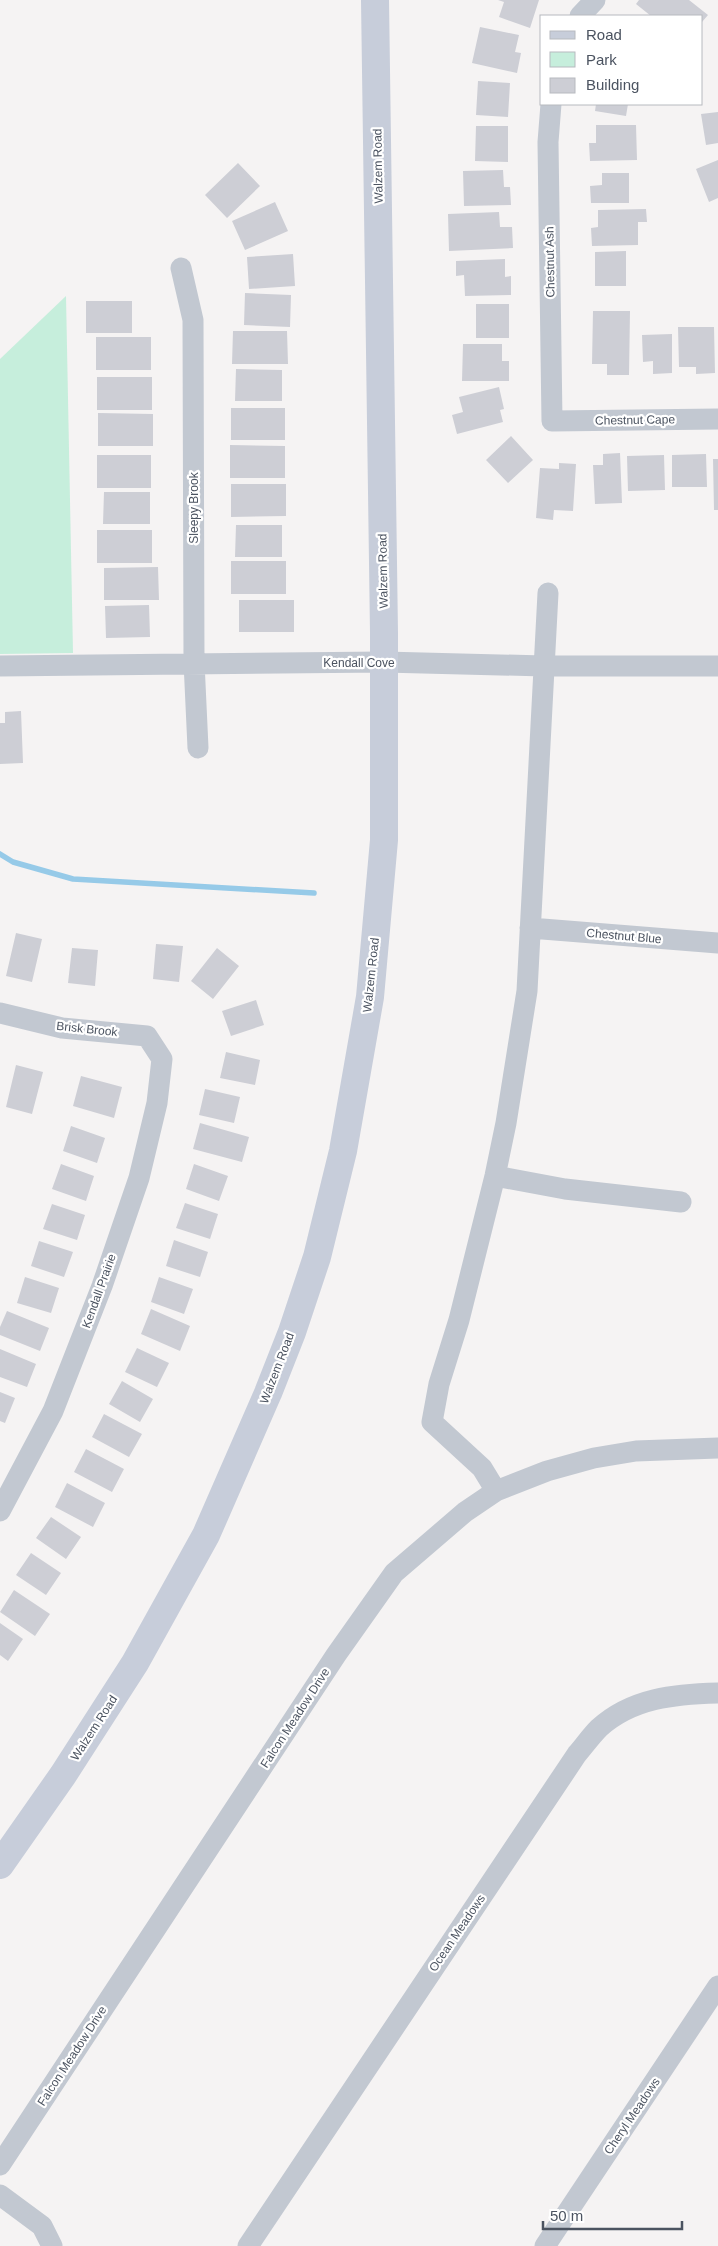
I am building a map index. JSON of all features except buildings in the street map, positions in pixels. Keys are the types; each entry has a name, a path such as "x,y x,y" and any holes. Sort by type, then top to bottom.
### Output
{"street":[{"name":"Walzem Road","path":"0,1865 63,1775 135,1663 206,1535 268,1393 316,1257 343,1151 370,996 384,840 384,662 375,0"},
{"path":"581,15 595,0"},
{"name":"Chestnut Ash","path":"552,105 548,142 552,421"},
{"name":"Sleepy Brook","path":"181,268 193,320 194,662 198,748"},
{"name":"Chestnut Cape","path":"552,421 718,419"},
{"path":"496,1491 482,1468 432,1422 439,1384 461,1311 495,1176 506,1123 527,991 548,593"},
{"name":"Kendall Cove","path":"0,666 194,662 718,666"},
{"name":"Chestnut Blue","path":"530,928 718,943"},
{"name":"Brisk Brook","path":"0,1013 62,1028 147,1036 162,1059"},
{"name":"Kendall Prairie","path":"0,1511 53,1411 102,1286 139,1178 157,1103 162,1059"},
{"path":"495,1176 565,1189 681,1202"},
{"name":"Falcon Meadow Drive","path":"0,2165 336,1655 394,1573 465,1512 496,1491 547,1471 594,1458 636,1451 718,1448"},
{"name":"Ocean Meadows","path":"248,2246 577,1754 599,1728 622,1712 661,1696 718,1694"},
{"name":"Cheryl Meadows","path":"545,2246 718,1986"},
{"path":"0,2195 42,2226 52,2246"}],"green space":[{"path":"66,296 73,653 0,654 0,359"}],"waterway":[{"path":"0,854 13,862 73,879 314,893"}]}
